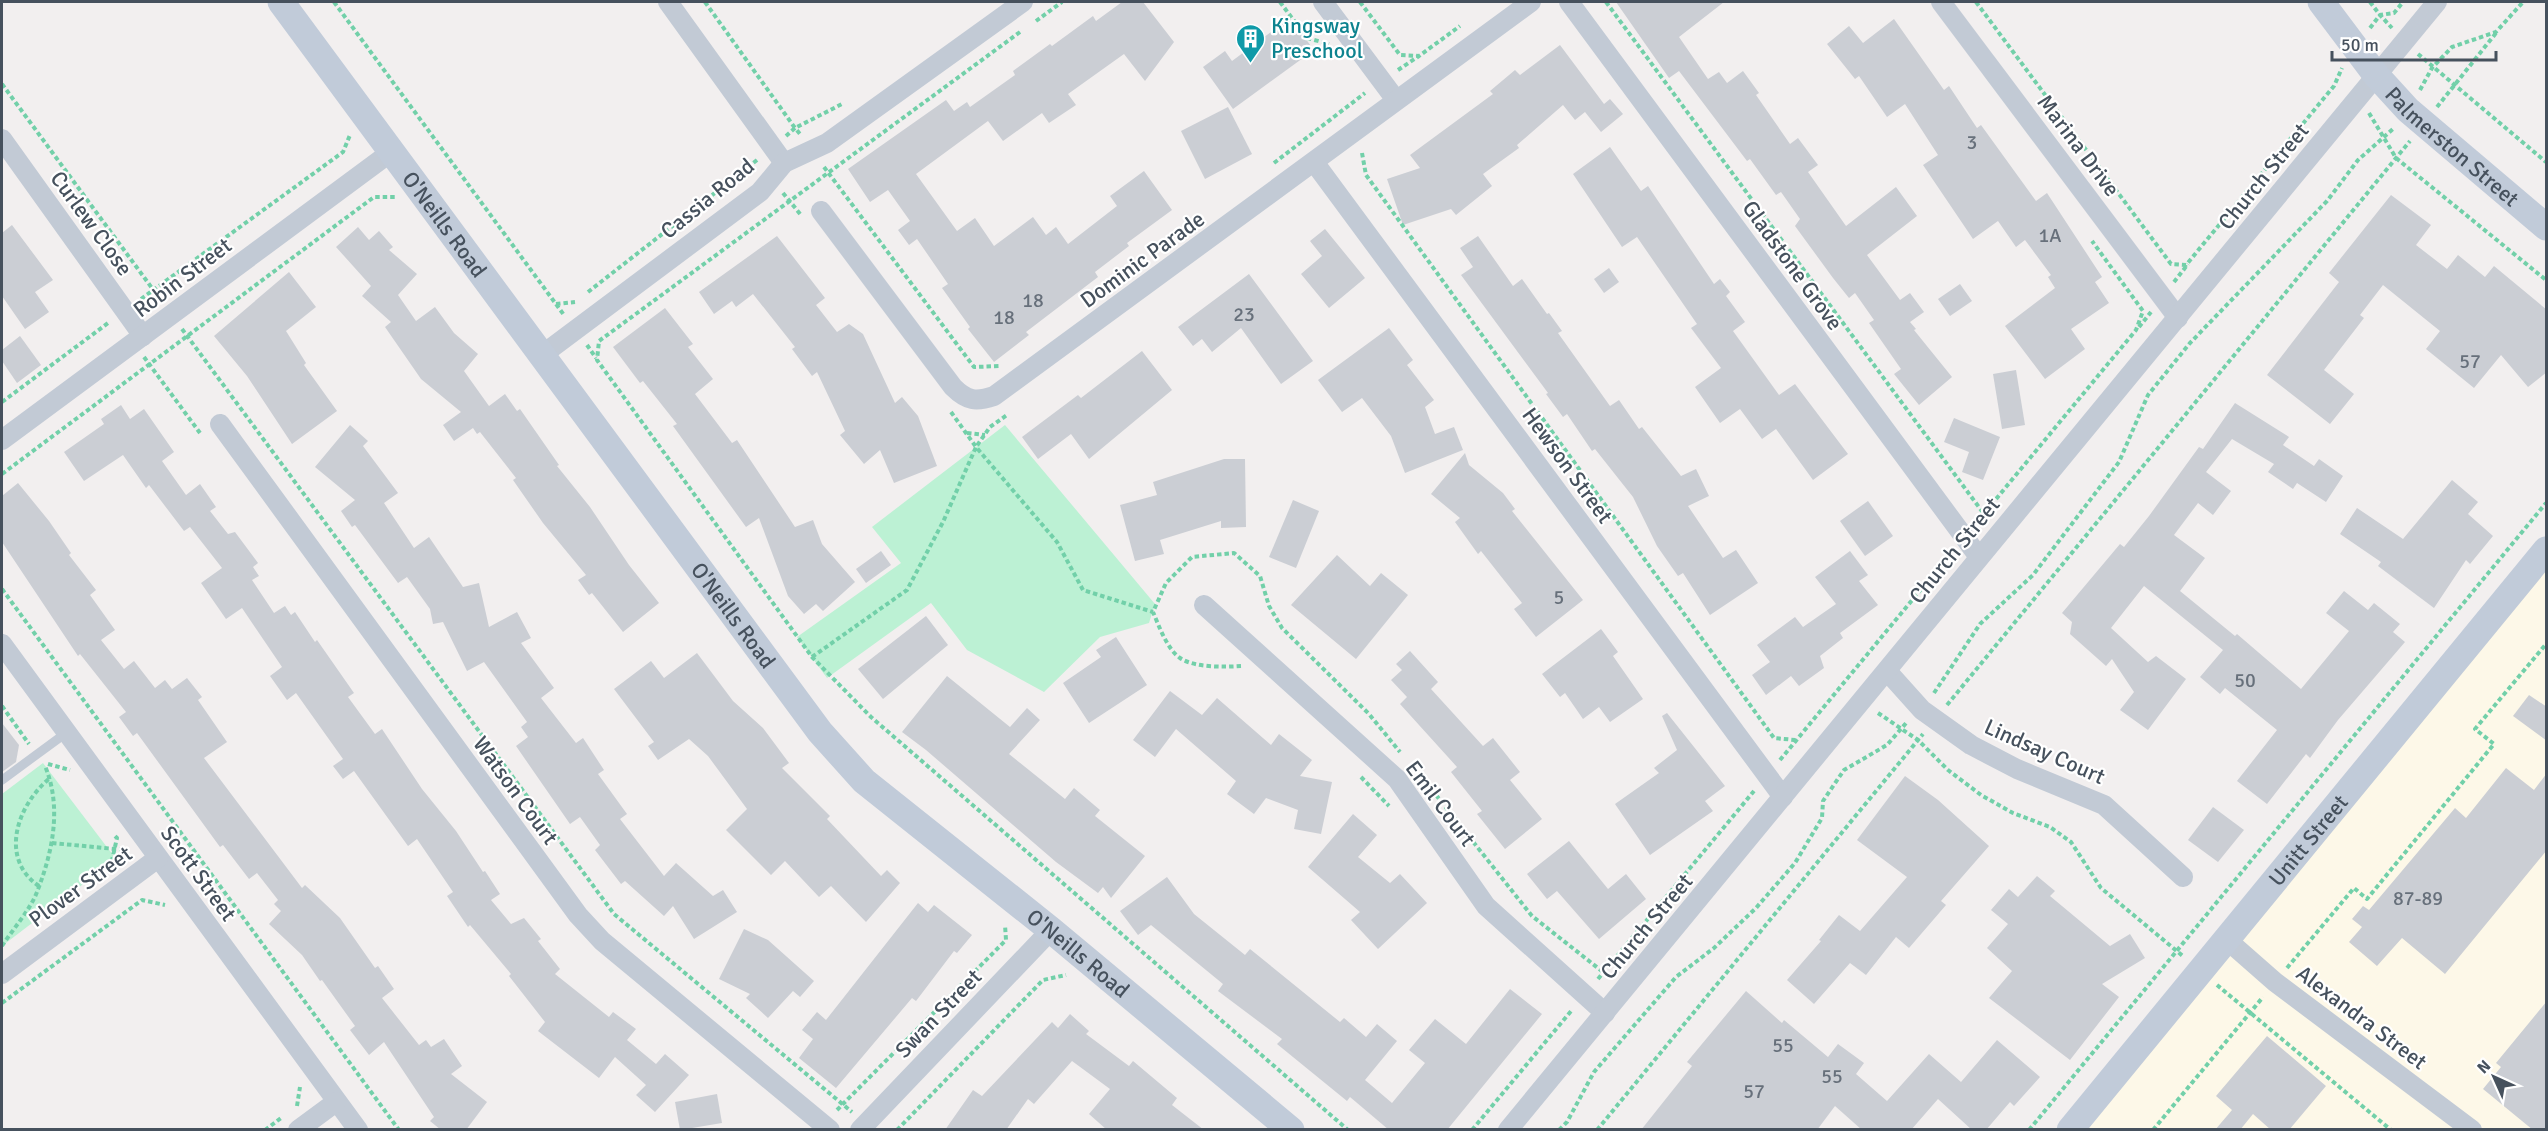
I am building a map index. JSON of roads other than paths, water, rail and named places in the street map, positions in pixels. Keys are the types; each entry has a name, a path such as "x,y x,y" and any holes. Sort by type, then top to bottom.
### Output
{"street":[{"name":"O'Neills Road","path":"281,2 820,732 864,781 1051,930 1291,1130"},
{"path":"668,2 778,170"},
{"name":"Cassia Road","path":"542,356 760,192 778,170 827,143 1023,2"},
{"path":"1323,2 1396,100"},
{"name":"Dominic Parade","path":"813,215 953,387 963,398 978,401 1004,389 1531,2"},
{"name":"Gladstone Grove","path":"1569,2 1978,557"},
{"name":"Marina Drive","path":"1941,2 2178,318"},
{"name":"Palmerston Street","path":"2321,2 2376,75 2416,117 2547,227"},
{"name":"Church Street","path":"1508,1130 2437,2"},
{"name":"Curlew Close","path":"2,139 143,336"},
{"name":"Robin Street","path":"2,440 391,152"},
{"name":"Hewson Street","path":"1314,162 1784,797"},
{"name":"Watson Court","path":"220,424 578,915 602,941 826,1127"},
{"name":"Unitt Street","path":"2070,1130 2547,550"},
{"name":"Emil Court","path":"1204,605 1396,779 1486,906 1605,1013"},
{"name":"Scott Street","path":"2,645 158,858 328,1108 357,1130"},
{"name":"Lindsay Court","path":"1887,671 1928,715 1971,746 2017,769 2104,805 2183,877"},
{"name":"Plover Street","path":"2,974 158,858"},
{"name":"Swan Street","path":"863,1126 1051,930"},
{"name":"Alexandra Street","path":"2226,939 2276,982 2472,1130"},
{"path":"298,1130 328,1108"}],"lane":[{"path":"2,780 66,733"}],"place":[{"name":"Kingsway Preschool","path":"1250,64"}]}
